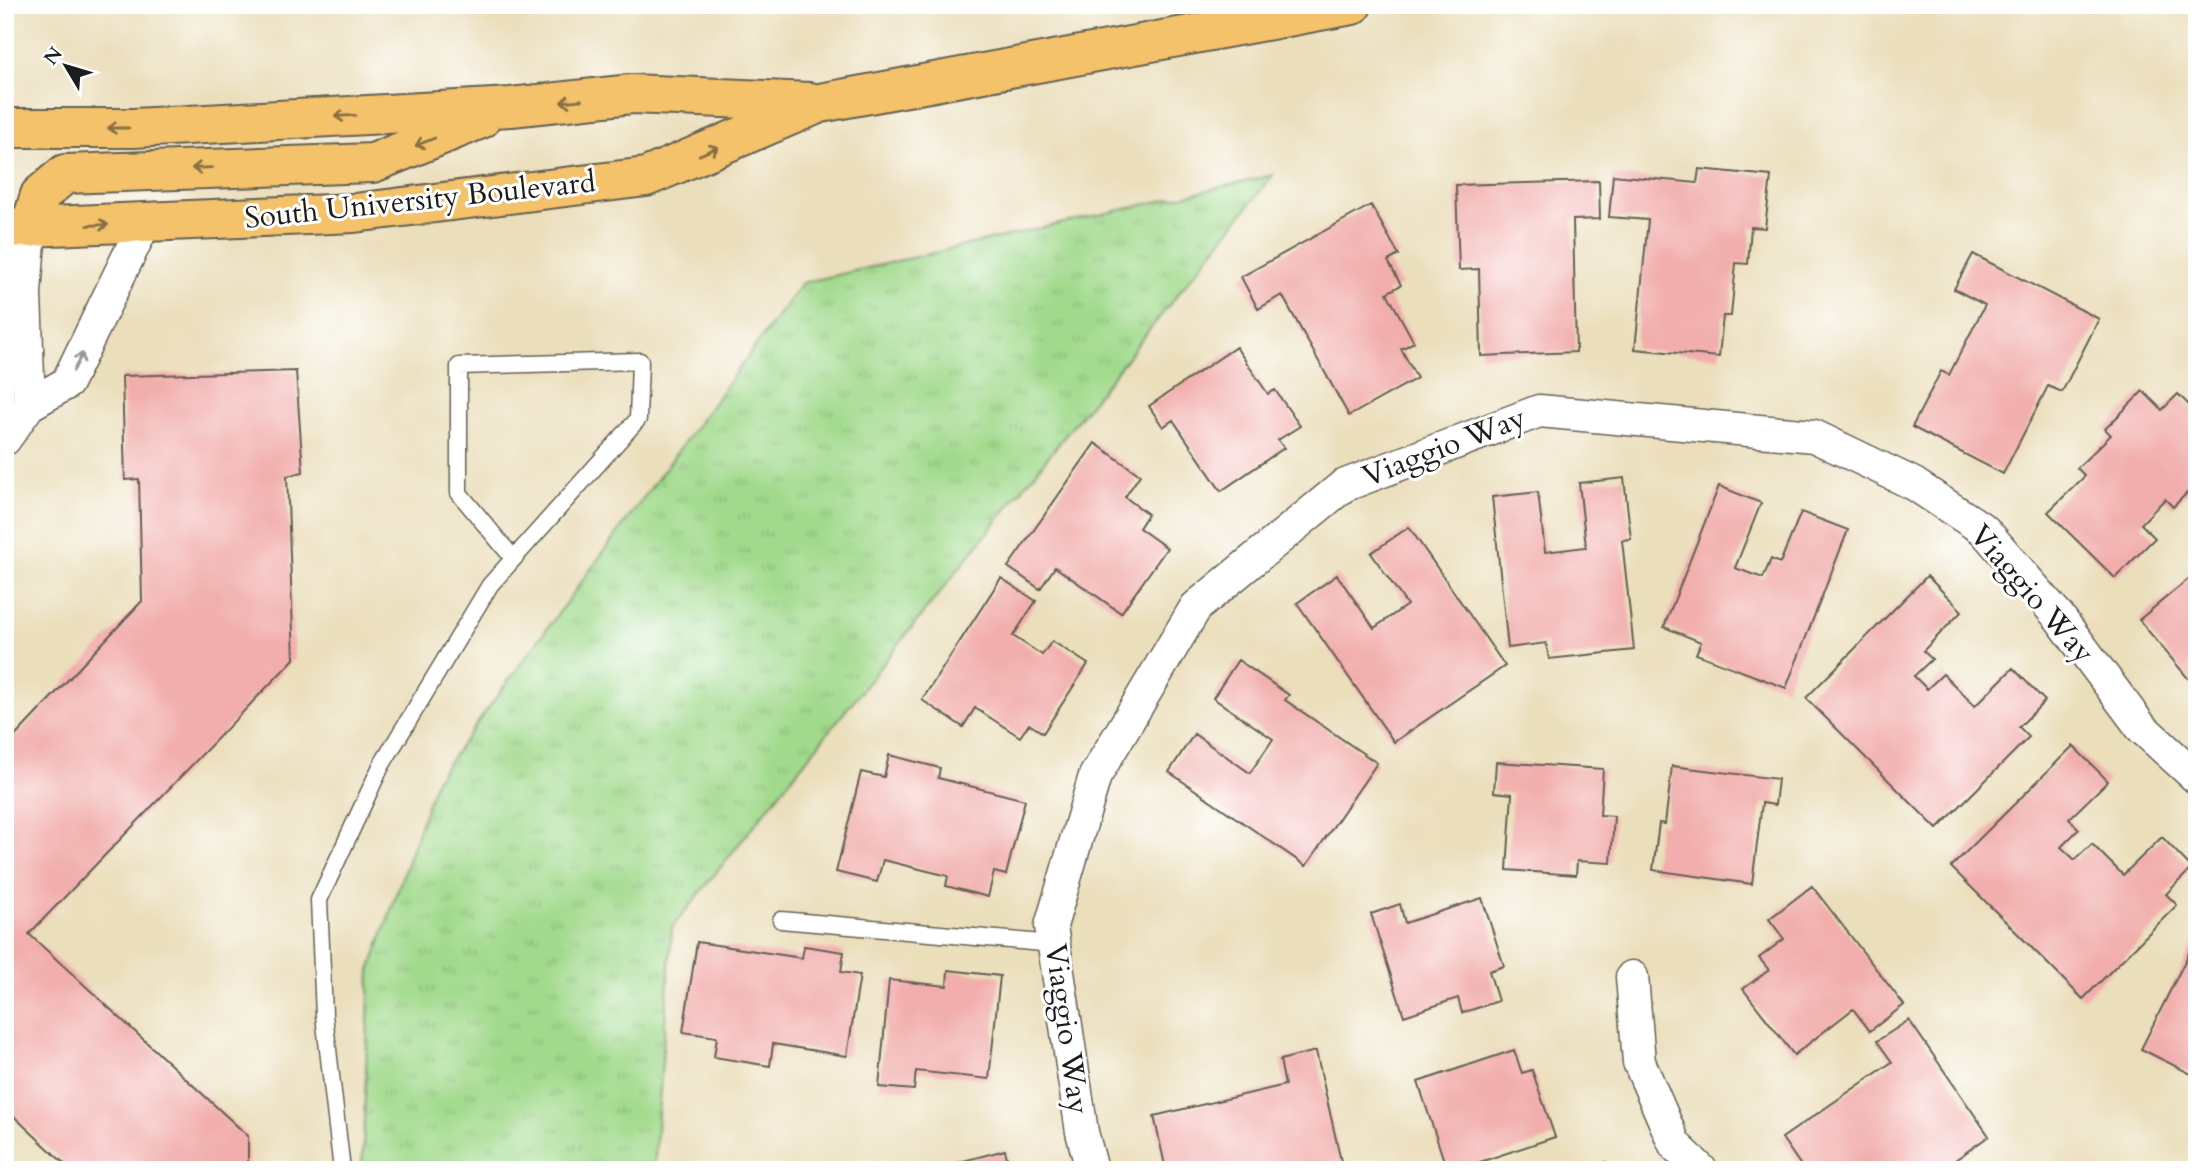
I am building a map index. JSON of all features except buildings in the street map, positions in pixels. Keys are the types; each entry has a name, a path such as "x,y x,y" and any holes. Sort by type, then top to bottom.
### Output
{"main road":[{"name":"South University Boulevard","path":"17,228 354,213 646,177 820,103 1337,7"},
{"name":"South University Boulevard","path":"5,128 134,128 511,107 632,94 820,103"},
{"path":"17,228 40,195 65,174 373,163 511,107"}],"street":[{"path":"5,439 29,405 67,383 144,223"},
{"path":"17,228 25,293 29,405"},
{"name":"Viaggio Way","path":"1093,1170 1082,1132 1051,926 1095,776 1196,607 1343,486 1539,411 1814,436 1914,484 1984,530 2059,617 2141,727 2197,778"},
{"path":"1632,977 1639,1062 1675,1145 1701,1170"}],"lane":[{"path":"342,1170 324,1014 318,900 381,766 490,585 638,419 640,361 459,366 459,493 513,558"},
{"path":"781,920 1054,944"}],"green space":[{"path":"1273,175 672,928 654,1170 362,1170 370,971 436,779 802,283"}]}
